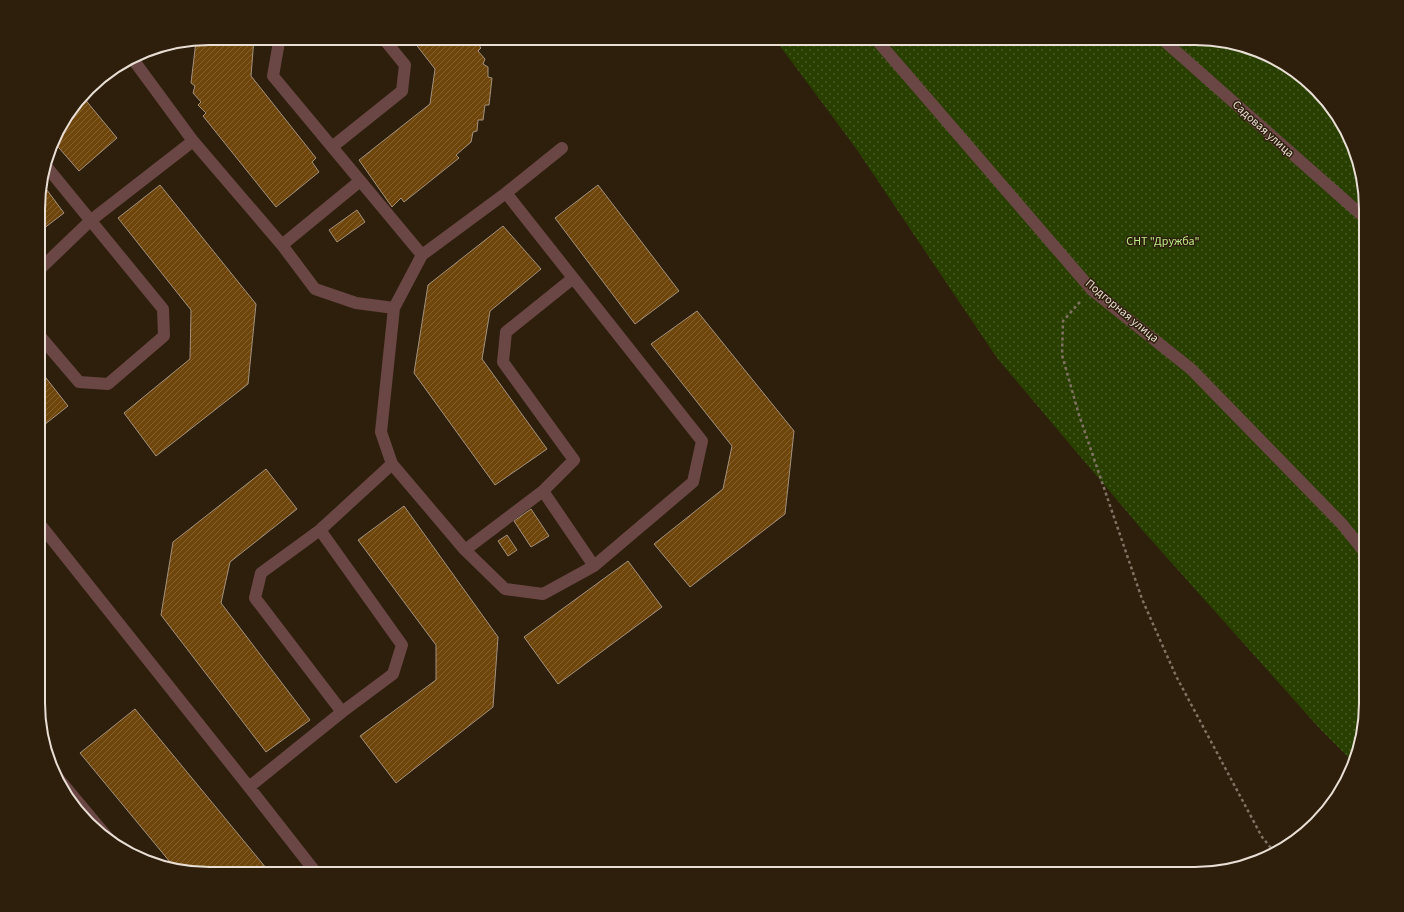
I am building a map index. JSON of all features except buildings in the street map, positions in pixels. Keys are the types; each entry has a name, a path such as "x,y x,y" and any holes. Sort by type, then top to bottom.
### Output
{"lane":[{"path":"278,45 272,76 422,255"},
{"path":"332,146 402,91 405,65 389,45"},
{"name":"Подгорная улица","path":"881,45 1092,290 1191,369 1342,524 1359,545"},
{"name":"Садовая улица","path":"1169,45 1359,213"},
{"path":"135,63 193,141 282,245 315,289 356,303 394,308"},
{"path":"45,264 90,220 193,141"},
{"path":"506,193 572,279 702,441 693,482 594,566 543,594 505,589 465,550 392,464 381,432 394,308 422,255 506,193 562,148"},
{"path":"45,342 79,382 108,384 164,336 163,309 50,171"},
{"path":"282,245 360,182"},
{"path":"465,550 542,491 574,460 503,362 506,332 572,279"},
{"path":"342,712 255,598 261,573 320,530 392,464"},
{"path":"542,491 594,566"},
{"path":"249,787 342,712 393,674 402,645 320,530"},
{"path":"45,531 312,867"}],"path":[{"path":"1092,290 1063,321 1062,355 1080,415 1142,599 1176,676 1262,837 1271,848"}],"green space":[{"name":"СНТ \"Дружба\"","path":"779,45 1216,46 1247,54 1277,67 1295,79 1311,93 1325,109 1337,127 1346,146 1356,177 1359,199 1359,713 1356,735 1349,758 1320,729 1144,532 997,358 855,147"}]}
